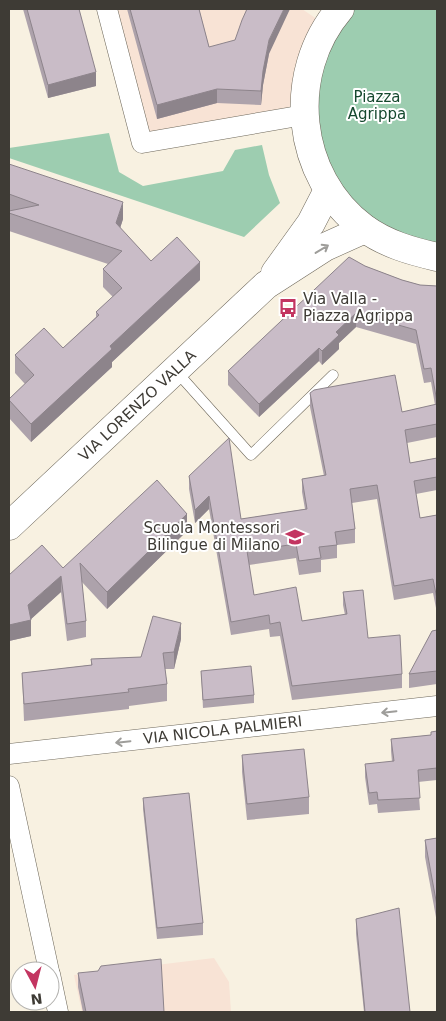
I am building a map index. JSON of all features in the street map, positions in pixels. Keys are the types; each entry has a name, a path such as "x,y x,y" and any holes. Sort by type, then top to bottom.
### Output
{"main road":[{"path":"340,9 327,26 311,60 306,78 304,115 308,144 314,162 328,190 342,208 365,229 401,248 437,257"},
{"name":"VIA LORENZO VALLA","path":"266,285 310,223 328,190"},
{"name":"VIA LORENZO VALLA","path":"9,526 266,285 325,247 365,229"}],"street":[{"path":"107,9 142,143 304,115"},
{"name":"VIA NICOLA PALMIERI","path":"9,754 437,706"},
{"path":"9,786 47,961"}],"lane":[{"path":"175,370 251,455 333,375"}],"shaded area":[{"path":"107,9 302,9 327,26 304,115 142,143"},
{"path":"214,958 229,982 231,1012 82,1012 74,975"}],"green space":[{"name":"Piazza Agrippa","path":"354,9 437,9 437,244 393,231 356,206 330,170 316,128 316,84 330,42"},
{"path":"109,133 119,172 143,186 223,171 235,150 262,145 269,175 280,203 244,237 9,158 9,148"}],"building":[{"path":"27,9 79,9 96,72 48,85"},
{"path":"130,9 199,9 209,47 235,40 247,9 284,9 269,40 261,91 217,89 157,105"},
{"path":"9,164 123,202 116,223 151,261 177,237 200,262 110,346 112,349 31,424 9,400 34,375 15,355 44,328 63,348 99,315 96,312 122,288 103,269 122,251 9,213 9,211 39,205 9,194"},
{"path":"349,257 365,266 402,280 420,285 437,286 437,402 431,368 424,369 416,330 356,313 336,332 339,335 322,351 319,348 259,404 228,371"},
{"path":"395,375 402,412 437,404 437,424 405,430 410,463 437,458 437,477 414,481 420,518 437,515 437,599 433,579 394,586 377,485 350,489 355,529 335,532 337,545 319,547 321,558 299,561 296,544 247,551 254,595 296,587 302,621 347,614 343,592 363,590 368,638 400,635 402,674 292,686 280,622 270,624 269,615 231,622 209,496 195,510 189,476 229,438 241,519 307,509 302,479 326,475 310,393 314,390"},
{"path":"157,480 187,514 107,592 80,563 86,621 67,624 61,576 28,605 31,620 9,625 9,575 42,545 63,568"},
{"path":"153,616 181,623 174,652 163,653 167,684 128,689 129,692 24,704 22,673 92,665 91,659 141,657"},
{"path":"437,630 437,671 409,674 432,631"},
{"path":"251,666 254,695 203,700 201,671"},
{"path":"437,731 437,768 418,770 420,798 378,800 377,792 369,793 365,764 394,761 391,739 431,735 431,732"},
{"path":"304,749 309,797 247,804 242,755"},
{"path":"189,793 203,923 157,928 143,798"},
{"path":"437,838 437,906 425,840"},
{"path":"399,908 410,1012 365,1012 356,919"},
{"path":"161,959 164,1012 86,1012 78,973 98,971 101,966"}],"place":[{"name":"Via Valla - Piazza Agrippa","path":"288,308"},
{"name":"Scuola Montessori Bilingue di Milano","path":"295,537"}]}
